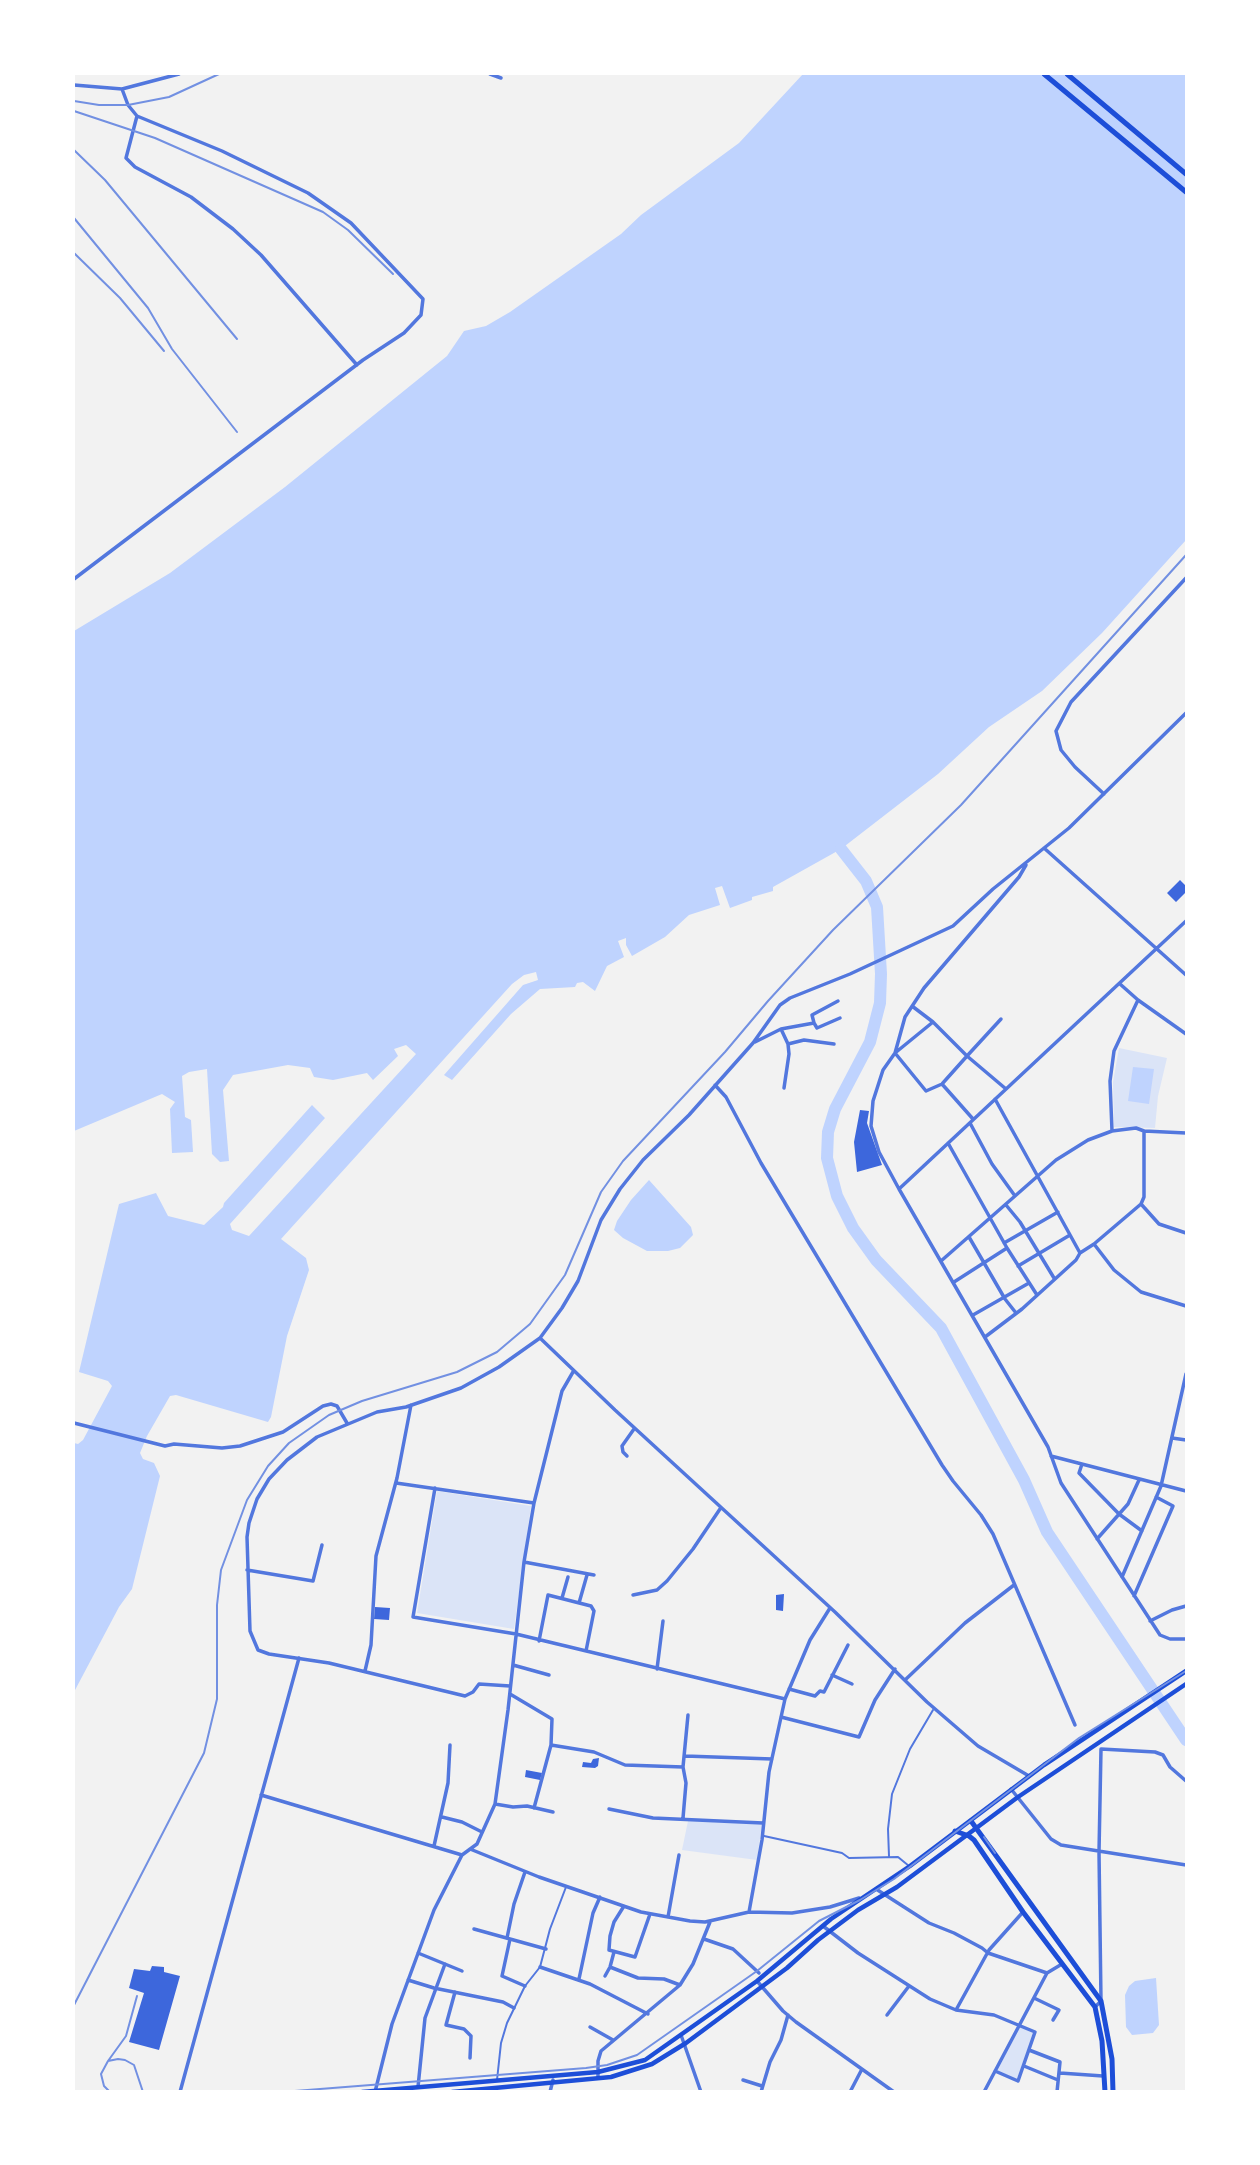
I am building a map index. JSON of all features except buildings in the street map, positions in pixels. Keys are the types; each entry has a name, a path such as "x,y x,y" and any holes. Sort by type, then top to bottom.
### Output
{"main road":[{"path":"1044,74 1186,192"},
{"path":"1067,74 1186,174"},
{"path":"598,2075 634,2064 681,2035 757,1981 823,1926 1079,1740 1185,1673"},
{"path":"452,2091 625,2074 669,2054 787,1968 858,1910 897,1887 1018,1797 1186,1684"},
{"path":"971,1821 1101,2001 1112,2059 1113,2091"},
{"path":"955,1831 974,1840 1023,1912 1095,2007 1102,2041 1105,2091"},
{"path":"362,2091 497,2080 553,2079"}],"street":[{"path":"74,85 122,89 178,74"},
{"path":"489,74 501,78"},
{"path":"74,579 357,365 404,333 421,315 424,299 351,223 309,193 222,150 137,117 128,105 122,89"},
{"path":"137,117 126,158 135,167 191,197 233,229 261,255 357,365"},
{"path":"1104,794 1061,750 1056,731 1071,702 1186,578"},
{"path":"510,1686 479,1684 473,1692 465,1696 330,1662 269,1654 258,1650 250,1631 247,1570 249,1523 257,1499 269,1479 301,1447 317,1437 377,1412 411,1405 461,1388 499,1367 540,1338 578,1281 601,1220 620,1189 643,1160 753,1043 780,1005 790,998 850,974 953,926 1104,794 1186,713"},
{"path":"1044,848 1186,975"},
{"path":"895,1053 905,1017 912,1006 941,967 1019,877 1028,861"},
{"path":"899,1189 1186,921"},
{"path":"1120,984 1186,1034"},
{"path":"1112,1131 1110,1081 1114,1051 1138,1000"},
{"path":"838,1002 813,1016 817,1028 840,1018"},
{"path":"912,1006 1006,1089"},
{"path":"895,1053 926,1091 942,1084 1001,1019"},
{"path":"933,1022 895,1053 883,1070 873,1101 871,1126 879,1152 1051,1456 1061,1483 1160,1635 1170,1639 1186,1639"},
{"path":"753,1043 781,1029 814,1023"},
{"path":"781,1029 788,1044 784,1088"},
{"path":"788,1044 804,1040 834,1044"},
{"path":"942,1084 971,1121 992,1164 1015,1196"},
{"path":"715,1086 726,1097 761,1163 942,1465 981,1514 993,1534 1075,1724"},
{"path":"995,1100 1080,1253"},
{"path":"941,1261 1056,1160 1088,1140 1112,1131 1136,1128 1144,1131 1186,1133"},
{"path":"985,1336 1016,1314 1076,1260 1080,1253 1141,1204 1144,1197 1144,1131"},
{"path":"948,1143 990,1220 1037,1295"},
{"path":"1141,1204 1158,1224 1186,1233"},
{"path":"1006,1205 1025,1230 1054,1278"},
{"path":"1004,1243 1058,1212"},
{"path":"1018,1266 1070,1235"},
{"path":"970,1237 1016,1314"},
{"path":"1094,1244 1114,1270 1141,1292 1186,1306"},
{"path":"954,1282 1007,1248"},
{"path":"973,1315 1005,1299 1028,1283"},
{"path":"540,1338 895,1669 934,1709 978,1746 1029,1776"},
{"path":"375,2091 392,2024 434,1910 462,1855 477,1844 495,1804 524,1562 534,1503 562,1391 573,1371"},
{"path":"1122,1577 1161,1486 1186,1374"},
{"path":"74,1423 164,1446 174,1444 222,1448 240,1446 283,1432 323,1406 331,1404 337,1406 347,1423"},
{"path":"365,1671 371,1645 376,1556 396,1483 411,1405"},
{"path":"627,1456 622,1446 634,1428"},
{"path":"1172,1438 1186,1440"},
{"path":"1051,1456 1186,1492"},
{"path":"1082,1464 1079,1473 1119,1514 1142,1531"},
{"path":"1097,1539 1128,1504 1139,1480"},
{"path":"396,1483 534,1503"},
{"path":"435,1488 413,1617 516,1634 785,1699"},
{"path":"1134,1596 1173,1506 1156,1497"},
{"path":"633,1595 657,1590 667,1581 693,1549 720,1508"},
{"path":"247,1570 313,1581 322,1545"},
{"path":"524,1562 594,1575"},
{"path":"579,1603 587,1575"},
{"path":"562,1599 568,1577"},
{"path":"905,1679 965,1623 1014,1585"},
{"path":"539,1641 548,1595 591,1606 594,1611 586,1651"},
{"path":"1150,1621 1186,1606"},
{"path":"749,1912 772,1759 785,1699 810,1640 830,1608"},
{"path":"657,1669 663,1621"},
{"path":"789,1689 815,1696 820,1691 824,1692 848,1644"},
{"path":"180,2091 299,1658"},
{"path":"513,1665 549,1675"},
{"path":"781,1717 859,1737 876,1700 895,1669"},
{"path":"832,1675 852,1684"},
{"path":"510,1694 552,1719 551,1745 534,1808"},
{"path":"683,1818 686,1783 683,1767 688,1715"},
{"path":"434,1846 448,1783 450,1745"},
{"path":"551,1745 594,1752 625,1765 683,1767"},
{"path":"1095,2007 1101,2001 1101,1749 1154,1752 1163,1755 1170,1767 1186,1781"},
{"path":"685,1756 772,1759"},
{"path":"1011,1789 1051,1839 1060,1845 1186,1865"},
{"path":"261,1795 462,1855"},
{"path":"495,1804 553,1812"},
{"path":"609,1810 633,1816 764,1823"},
{"path":"442,1817 462,1822 482,1832"},
{"path":"471,1848 525,1872 624,1906 668,1917 705,1922 749,1912 792,1913 851,1901 874,1891 988,1953 1047,1973"},
{"path":"668,1917 678,1855"},
{"path":"525,1872 514,1904 502,1976 525,1986"},
{"path":"579,1979 593,1913 600,1897"},
{"path":"624,1906 614,1922 610,1936 609,1950 614,1952 635,1957 650,1913"},
{"path":"956,2010 988,1953 1023,1912"},
{"path":"598,2075 601,2051 680,1985 693,1964 710,1920"},
{"path":"823,1926 858,1953 930,1999 956,2010 994,2015 1035,2032 1018,2081 995,2071"},
{"path":"474,1929 546,1949"},
{"path":"704,1939 733,1949 759,1973"},
{"path":"605,1976 614,1952"},
{"path":"418,1953 463,1972"},
{"path":"418,2087 425,2018 445,1964"},
{"path":"984,2091 1047,1973 1062,1964"},
{"path":"540,1967 579,1979 648,2014"},
{"path":"610,1967 638,1978 664,1979 680,1985"},
{"path":"408,1980 503,2002 514,2008"},
{"path":"757,1981 788,2015 894,2091"},
{"path":"887,2015 909,1986"},
{"path":"455,1992 446,2025 464,2029 471,2036 470,2058"},
{"path":"1034,1998 1059,2010 1053,2020"},
{"path":"743,2080 761,2089 788,2015"},
{"path":"590,2027 613,2040"},
{"path":"681,2035 701,2091"},
{"path":"1029,2050 1060,2062 1057,2091"},
{"path":"1024,2066 1059,2080"},
{"path":"850,2091 862,2068"},
{"path":"1060,2073 1104,2076"},
{"path":"550,2091 553,2079"},
{"path":"464,2083 464,2091"}],"lane":[{"path":"889,1856 888,1829 892,1794 910,1749 934,1709"},
{"path":"762,1836 842,1853 849,1858 898,1857 909,1866"},
{"path":"497,2080 502,2038 525,1986 540,1967 550,1928 566,1886"}],"shaded area":[{"path":"1119,1048 1167,1058 1158,1096 1155,1128 1114,1127 1113,1082"},
{"path":"437,1491 531,1506 514,1629 417,1613"},
{"path":"688,1821 762,1824 757,1860 682,1850"},
{"path":"1020,2027 1033,2033 1017,2079 997,2071"}],"water":[{"path":"803,74 1186,74 1186,540 1102,633 1042,691 989,727 938,774 841,849 773,887 773,891 752,897 752,900 730,908 722,886 715,888 720,905 689,915 665,937 632,956 626,945 626,938 618,941 624,957 607,966 595,991 583,982 577,983 575,987 540,989 511,1014 452,1080 444,1075 523,985 538,980 536,972 524,975 512,984 281,1239 306,1258 309,1270 287,1336 268,1422 176,1395 170,1396 140,1453 143,1459 154,1463 160,1476 132,1589 119,1607 74,1692 74,1443 78,1444 83,1440 112,1386 108,1381 79,1372 119,1204 156,1193 168,1216 204,1225 312,1105 325,1118 230,1224 232,1230 249,1236 416,1054 406,1045 394,1049 398,1056 373,1080 367,1073 333,1080 314,1077 310,1068 288,1065 233,1075 223,1090 229,1161 220,1162 212,1154 207,1069 182,1076 185,1117 191,1120 193,1152 172,1153 170,1109 175,1102 162,1094 74,1131 74,631 170,573 285,487 447,356 464,331 486,326 510,312 621,234 641,215 739,143"},
{"path":"1133,1067 1154,1069 1149,1104 1128,1101"},
{"path":"649,1180 691,1227 693,1235 680,1248 647,1251 614,1230 631,1200"},
{"path":"1156,1978 1159,2025 1153,2033 1132,2035 1126,2027 1125,1995 1135,1981"}],"waterway":[{"path":"841,849 866,881 877,907 881,974 880,1003 870,1042 835,1109 828,1132 827,1158 837,1196 853,1228 876,1260 941,1328 1024,1480 1047,1532 1186,1740"}],"tram line":[{"path":"282,2092 586,2068 607,2065 637,2055 757,1971 819,1921 894,1879 1079,1738 1186,1671"},
{"path":"984,1837 995,1853"},
{"path":"108,2061 126,2036 137,1996"},
{"path":"110,2092 104,2086 101,2074 108,2061 118,2059 134,2065 143,2092"}],"railway":[{"path":"74,101 99,105 128,105 169,97 219,74"},
{"path":"74,111 155,138 323,212 348,230 393,274"},
{"path":"74,150 105,180 237,339"},
{"path":"74,218 148,308 172,349 237,432"},
{"path":"74,253 120,298 164,351"},
{"path":"74,2005 204,1753 217,1699 217,1605 221,1570 247,1500 268,1466 289,1443 329,1415 362,1401 457,1372 497,1352 530,1324 565,1275 601,1192 623,1161 725,1052 833,930 961,805 1186,555"}]}
